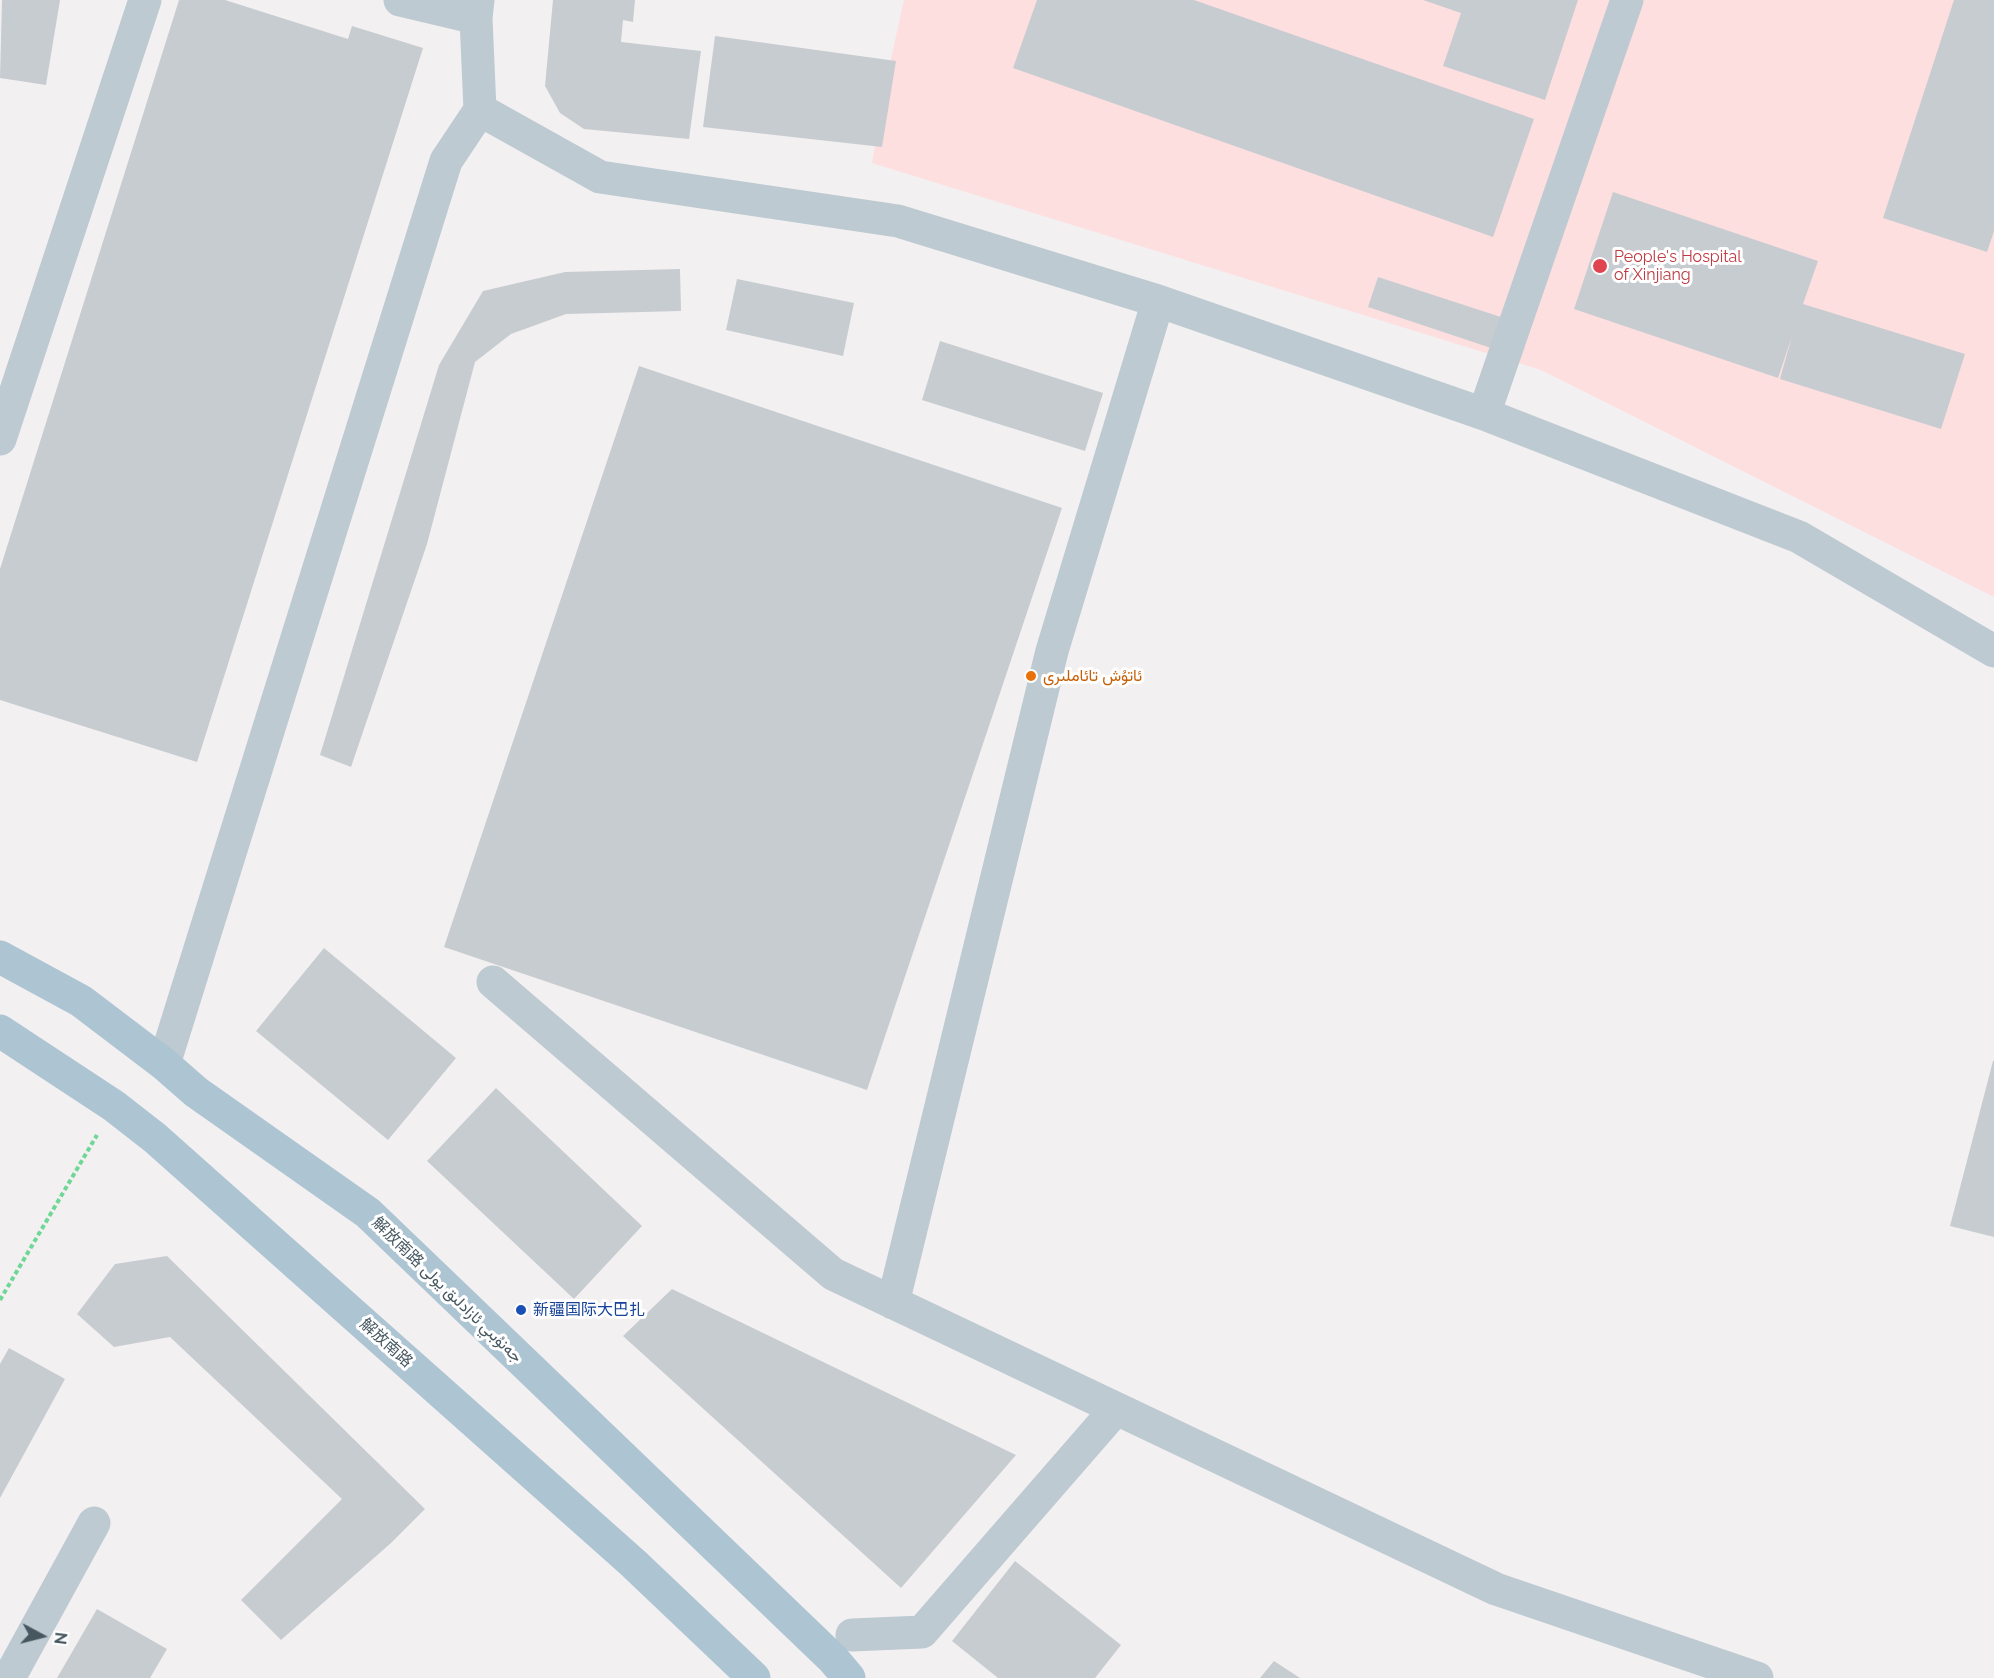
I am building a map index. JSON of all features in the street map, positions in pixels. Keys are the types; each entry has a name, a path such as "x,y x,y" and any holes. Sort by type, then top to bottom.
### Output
{"main road":[{"name":"解放南路 جەنۇبىي ئازادلىق يولى","path":"0,957 81,1001 164,1064 196,1092 368,1213 816,1642 849,1678"},
{"name":"解放南路","path":"0,1031 114,1106 155,1138 624,1555 754,1678"}],"street":[{"path":"0,439 145,0"},
{"path":"164,1064 446,161 480,110 477,9 400,0"},
{"path":"1484,414 1627,0"},
{"path":"480,110 600,177 898,221 1158,302 1484,414 1799,537 1994,651"},
{"path":"893,1303 1052,651 1158,302"},
{"path":"492,982 833,1274 1496,1589 1757,1678"},
{"path":"852,1635 922,1632 1116,1409"},
{"path":"9,1678 94,1523"}],"path":[{"path":"0,1300 114,1106"}],"shaded area":[{"name":"People's Hospital of Xinjiang","path":"904,0 1994,0 1994,597 1541,370 872,163"}],"building":[{"path":"2,0 60,0 46,85 0,78"},
{"path":"179,0 225,0 348,39 352,26 423,48 197,762 0,700 0,569"},
{"path":"553,0 635,0 633,22 623,20 621,42 701,51 689,139 584,129 560,113 545,86"},
{"path":"1037,0 1194,0 1534,119 1493,237 1013,68"},
{"path":"1423,0 1578,0 1545,100 1443,66 1461,13"},
{"path":"1954,0 1994,0 1994,231 1987,252 1883,218"},
{"path":"715,36 896,61 882,147 703,127"},
{"path":"1613,192 1818,261 1803,304 1965,354 1941,429 1780,379 1792,336 1778,378 1574,309"},
{"path":"680,269 681,311 566,314 511,334 475,362 427,544 351,767 320,755 439,365 483,291 565,272"},
{"path":"1378,277 1507,319 1497,350 1368,307"},
{"path":"737,279 854,303 843,356 726,330"},
{"path":"940,341 1103,393 1085,451 922,400"},
{"path":"639,366 1062,508 867,1090 444,947"},
{"path":"324,948 456,1058 388,1140 256,1031"},
{"path":"1994,1061 1994,1237 1950,1226"},
{"path":"496,1088 642,1226 574,1299 427,1161"},
{"path":"167,1256 425,1509 391,1543 281,1640 241,1600 342,1499 170,1337 114,1347 77,1314 115,1264"},
{"path":"672,1289 1016,1455 901,1588 623,1336"},
{"path":"9,1348 65,1379 0,1498 0,1364"},
{"path":"1015,1561 1121,1645 1095,1678 998,1678 952,1641"},
{"path":"97,1609 167,1649 150,1678 57,1678"},
{"path":"1274,1661 1300,1678 1260,1678"}],"place":[{"name":"People's Hospital of Xinjiang","path":"1600,266"},
{"name":"ئاتۇش تائاملىرى","path":"1031,676"},
{"name":"新疆国际大巴扎","path":"521,1310"}]}
